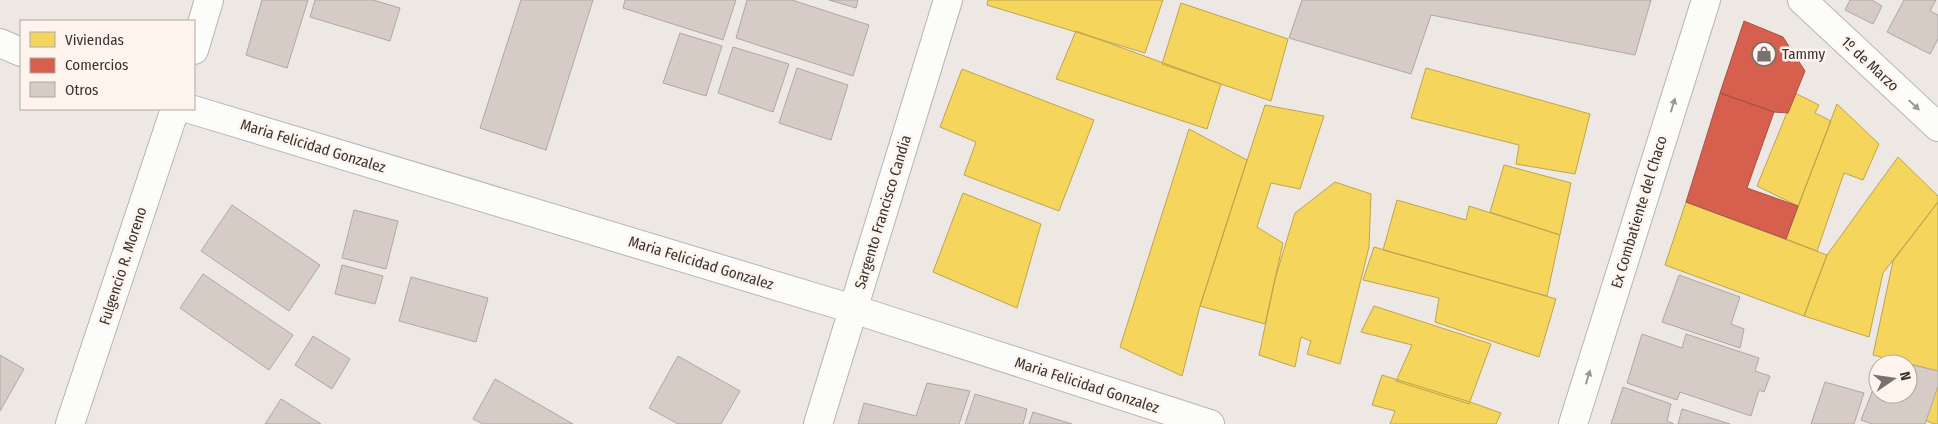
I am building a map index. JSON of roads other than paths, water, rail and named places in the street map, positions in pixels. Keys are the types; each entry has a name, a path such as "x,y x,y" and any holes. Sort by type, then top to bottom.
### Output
{"street":[{"path":"195,47 209,0"},
{"name":"Sargento Francisco Candia","path":"818,424 948,0"},
{"name":"Ex Combatiente del Chaco","path":"1573,424 1706,0"},
{"name":"1º de Marzo","path":"1802,0 1938,128"},
{"path":"0,43 20,52"},
{"name":"Fulgencio R. Moreno","path":"70,424 176,110"},
{"name":"Maria Felicidad Gonzalez","path":"193,110 853,309 1210,424"}],"place":[{"name":"Tammy","path":"1764,54"}]}
